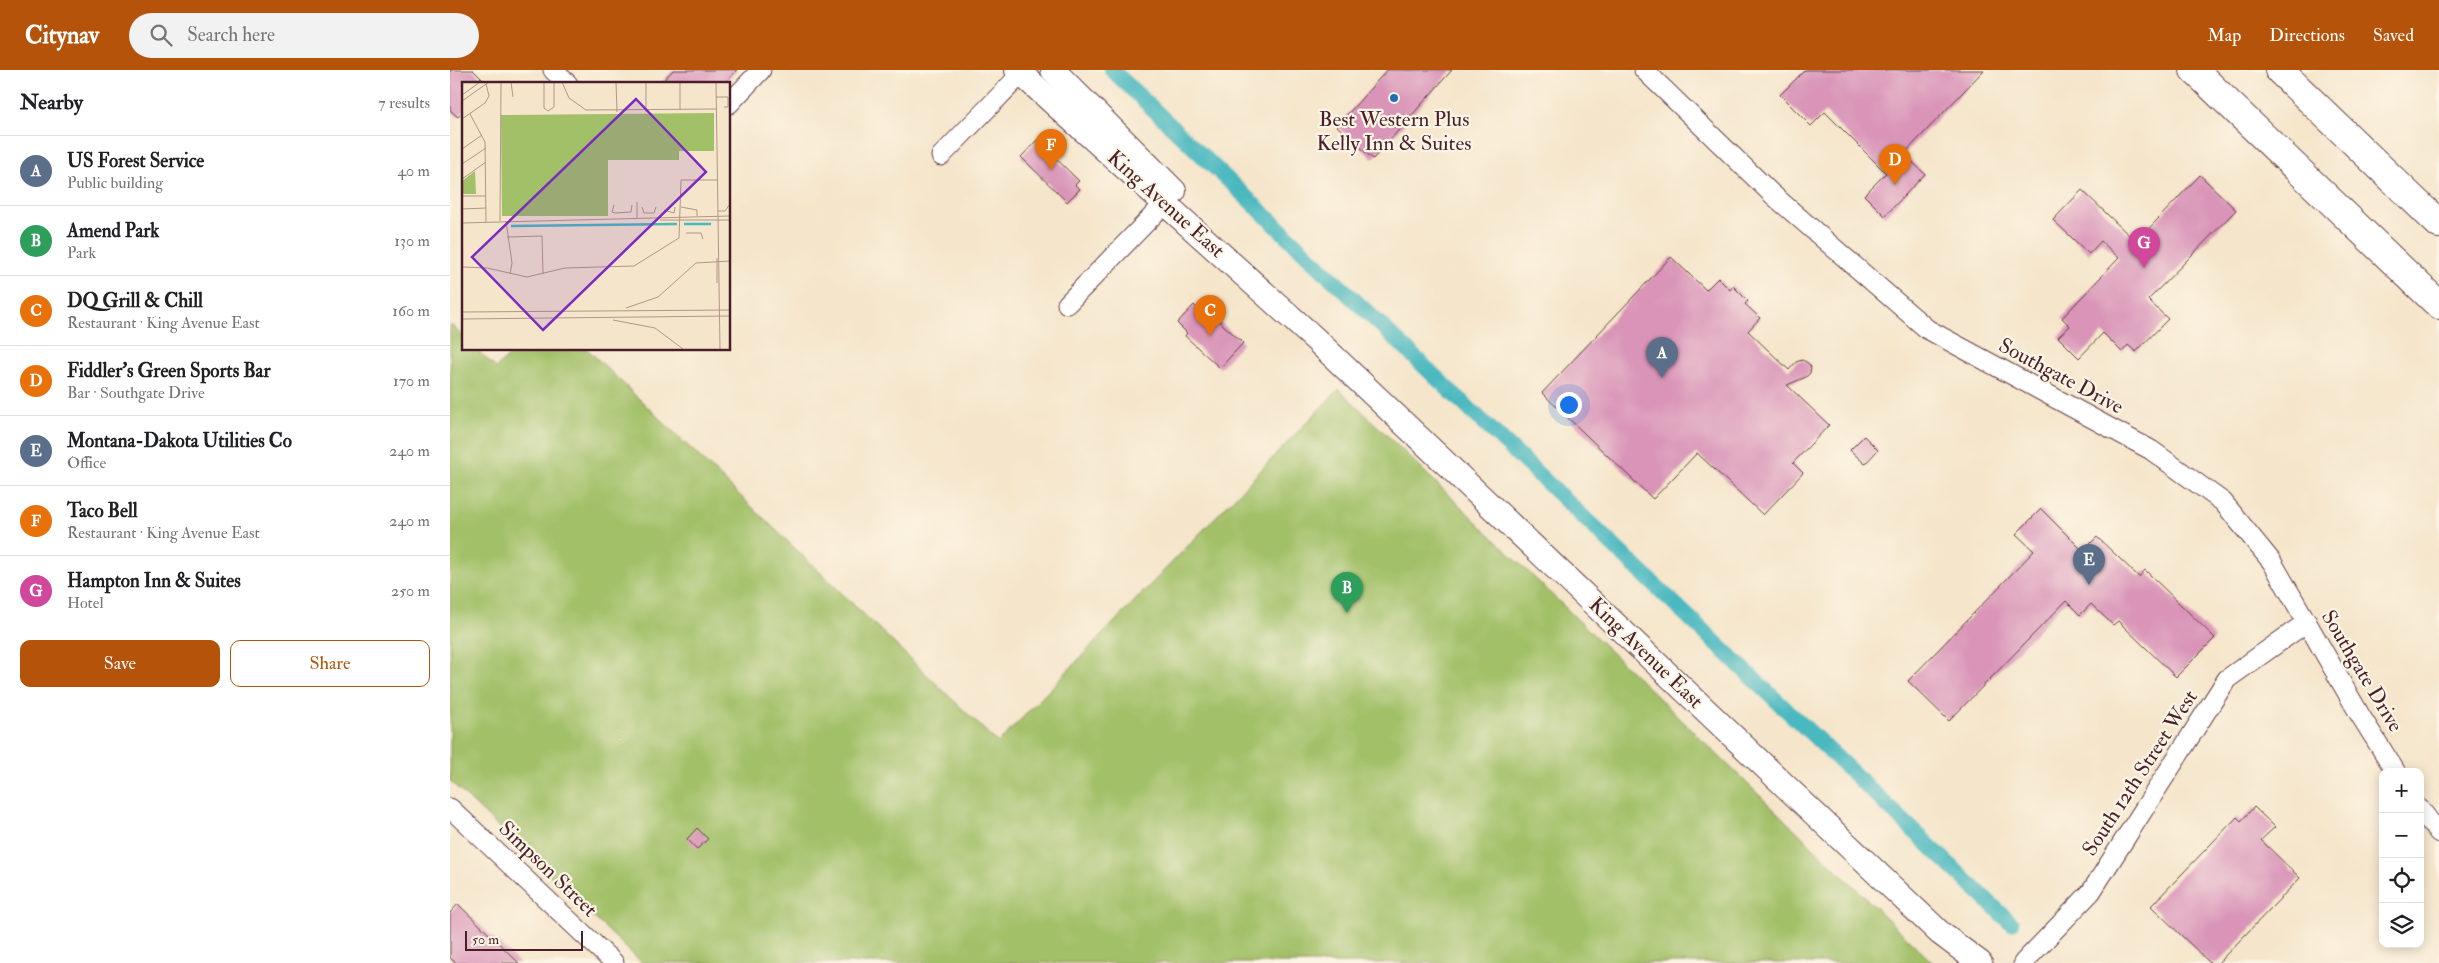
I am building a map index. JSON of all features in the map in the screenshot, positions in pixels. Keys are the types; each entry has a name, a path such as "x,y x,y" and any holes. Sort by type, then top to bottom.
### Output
{"highway":[{"path":"2194,70 2439,305"},
{"path":"2279,70 2439,224"}],"main road":[{"name":"King Avenue East","path":"1053,70 1120,135 1315,338"},
{"name":"King Avenue East","path":"1019,72 1315,338 1940,933 1980,963"}],"street":[{"path":"553,70 566,82"},
{"path":"730,103 761,70"},
{"name":"Southgate Drive","path":"1644,70 1773,195 1927,329 2151,450 2223,502 2272,562 2394,768"},
{"path":"941,156 1019,72"},
{"path":"1067,304 1165,203"},
{"name":"South 12th Street West","path":"2023,963 2091,892 2227,680 2307,622"},
{"path":"2424,813 2439,833"},
{"name":"Simpson Street","path":"454,819 614,963"}],"green space":[{"path":"450,324 462,335 462,350 477,350 496,368 515,350 588,350 998,743 1339,389 1933,963 642,963 450,781"}],"building":[{"path":"450,70 473,70 485,82 462,82 462,113 458,117 450,110"},
{"path":"673,70 737,70 726,82 662,82"},
{"name":"Best Western Plus Kelly Inn & Suites","path":"1387,70 1452,70 1373,159 1337,126"},
{"path":"1805,70 1984,70 1904,154 1925,174 1885,216 1864,195 1886,173 1825,112 1811,126 1780,95"},
{"path":"1037,140 1079,181 1075,185 1080,189 1067,202 1021,157"},
{"path":"2200,175 2236,210 2148,300 2168,319 2136,352 2128,345 2122,352 2103,333 2079,358 2058,337 2070,326 2062,318 2119,258 2101,241 2089,254 2053,220 2082,190 2136,242"},
{"path":"1671,257 1706,290 1718,278 1730,290 1733,286 1748,301 1745,304 1760,318 1748,331 1789,370 1796,362 1802,360 1811,367 1810,373 1806,377 1787,385 1829,425 1793,463 1803,473 1763,515 1697,453 1653,499 1542,393"},
{"path":"1194,305 1205,316 1209,312 1243,343 1220,368 1185,336 1187,333 1177,323"},
{"path":"1864,436 1878,450 1865,464 1850,450"},
{"path":"2041,509 2083,551 2097,537 2139,577 2145,570 2215,638 2176,677 2118,621 2113,625 2091,604 2080,615 2066,601 1949,721 1908,681 2034,551 2016,534"},
{"path":"2254,807 2275,827 2261,840 2300,878 2218,963 2210,963 2151,906 2237,817 2241,821"},
{"path":"697,828 708,839 697,849 687,839"},
{"path":"458,904 519,963 456,963 450,958 450,913"}],"waterway":[{"path":"1112,70 2011,923"}],"place":[{"name":"Best Western Plus Kelly Inn & Suites","path":"1394,98"},
{"name":"Taco Bell","path":"1051,170"},
{"name":"Fiddler's Green Sports Bar","path":"1895,185"},
{"name":"Hampton Inn & Suites","path":"2144,268"},
{"name":"DQ Grill & Chill","path":"1210,336"},
{"name":"US Forest Service","path":"1662,378"},
{"name":"Montana-Dakota Utilities Co","path":"2089,585"},
{"name":"Amend Park","path":"1347,613"}]}
